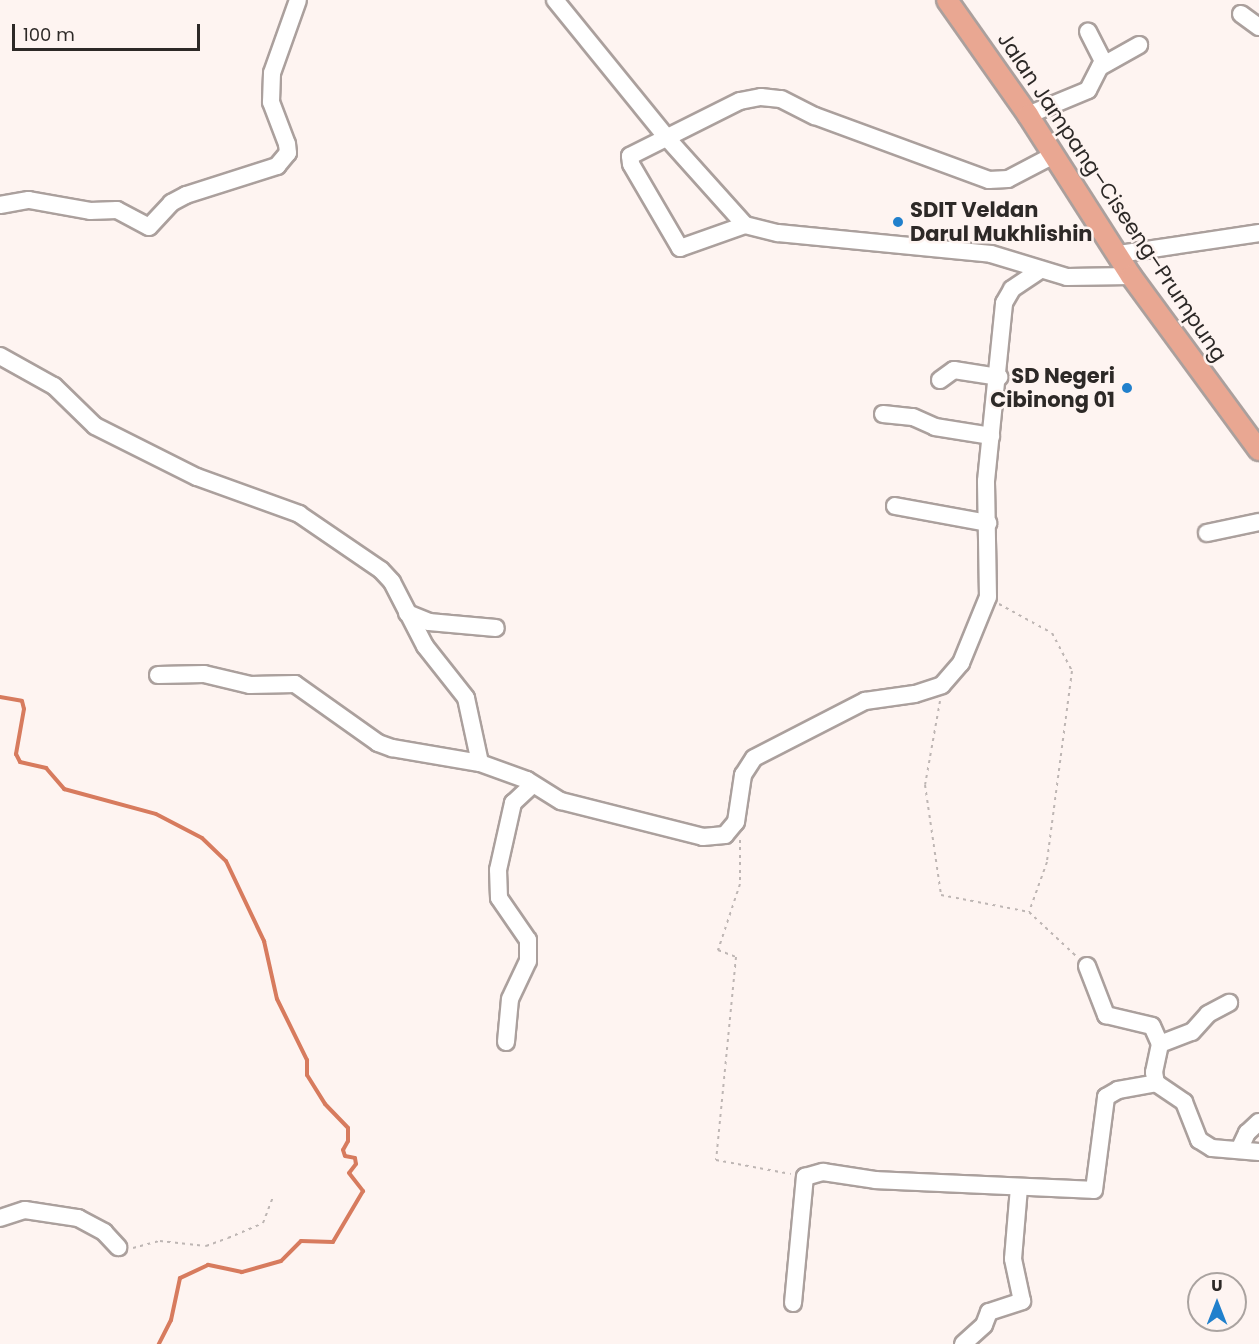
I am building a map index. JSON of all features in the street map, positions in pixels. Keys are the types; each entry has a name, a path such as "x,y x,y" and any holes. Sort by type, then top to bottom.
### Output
{"main road":[{"name":"Jalan Jampang–Ciseeng–Prumpung","path":"947,0 1028,115 1131,276 1259,450"}],"street":[{"path":"0,205 29,200 90,211 117,210 148,227 158,222 171,203 186,195 277,166 288,153 287,144 271,102 272,73 298,0"},
{"path":"555,0 667,138 745,225 778,233 991,255 1040,270 1093,279 1131,276"},
{"path":"1241,14 1259,27"},
{"path":"1028,115 1088,90 1101,68 1102,55 1088,32"},
{"path":"1101,68 1138,45"},
{"path":"745,225 684,249 674,243 630,160 633,152 667,138 740,101 771,98 989,180 1008,179 1054,155"},
{"path":"1119,254 1259,233"},
{"path":"158,675 204,674 250,686 295,684 378,743 409,753 480,763 532,785 561,801 703,837 725,835 733,829 743,775 754,758 865,701 915,694 942,685 961,663 988,597 986,481 1006,296 1020,282 1040,270"},
{"path":"0,356 54,386 95,426 172,466 299,514 387,575 425,646 470,705 480,763"},
{"path":"940,380 954,370 999,377"},
{"path":"884,414 913,417 935,427 990,436"},
{"path":"895,506 988,523"},
{"path":"1207,533 1259,522"},
{"path":"407,613 429,622 496,628"},
{"path":"506,1042 510,999 528,961 528,940 499,898 498,870 513,803 532,785"},
{"path":"1087,966 1106,1015 1152,1026 1160,1044 1154,1072 1156,1083"},
{"path":"1160,1044 1188,1034 1208,1014 1229,1003"},
{"path":"793,1303 806,1177 823,1172 876,1180 1094,1190 1106,1097 1118,1090 1156,1083 1184,1102 1199,1140 1212,1149 1259,1152"},
{"path":"1239,1150 1247,1133 1259,1122"},
{"path":"963,1344 984,1325 989,1312 1022,1301 1013,1259 1019,1187"},
{"path":"0,1218 25,1210 78,1218 104,1232 118,1247"}],"path":[{"path":"988,597 1052,633 1072,671 1047,862 1029,912"},
{"path":"942,685 925,785 941,895 1029,912 1087,966"},
{"path":"733,829 740,839 740,884 718,950 736,957 716,1160 806,1177"},
{"path":"118,1247 139,1248 160,1241 206,1246 263,1223 273,1197"}],"waterway":[{"path":"0,697 22,701 24,709 16,754 20,762 46,768 64,789 156,814 202,838 226,861 264,941 277,999 307,1060 307,1075 325,1104 348,1128 348,1141 343,1150 345,1156 355,1158 356,1164 349,1173 363,1191 333,1242 301,1241 281,1261 242,1272 208,1265 180,1278 171,1320 159,1344"}],"place":[{"name":"SDIT Veldan Darul Mukhlishin","path":"898,222"},
{"name":"SD Negeri Cibinong 01","path":"1127,388"}]}
